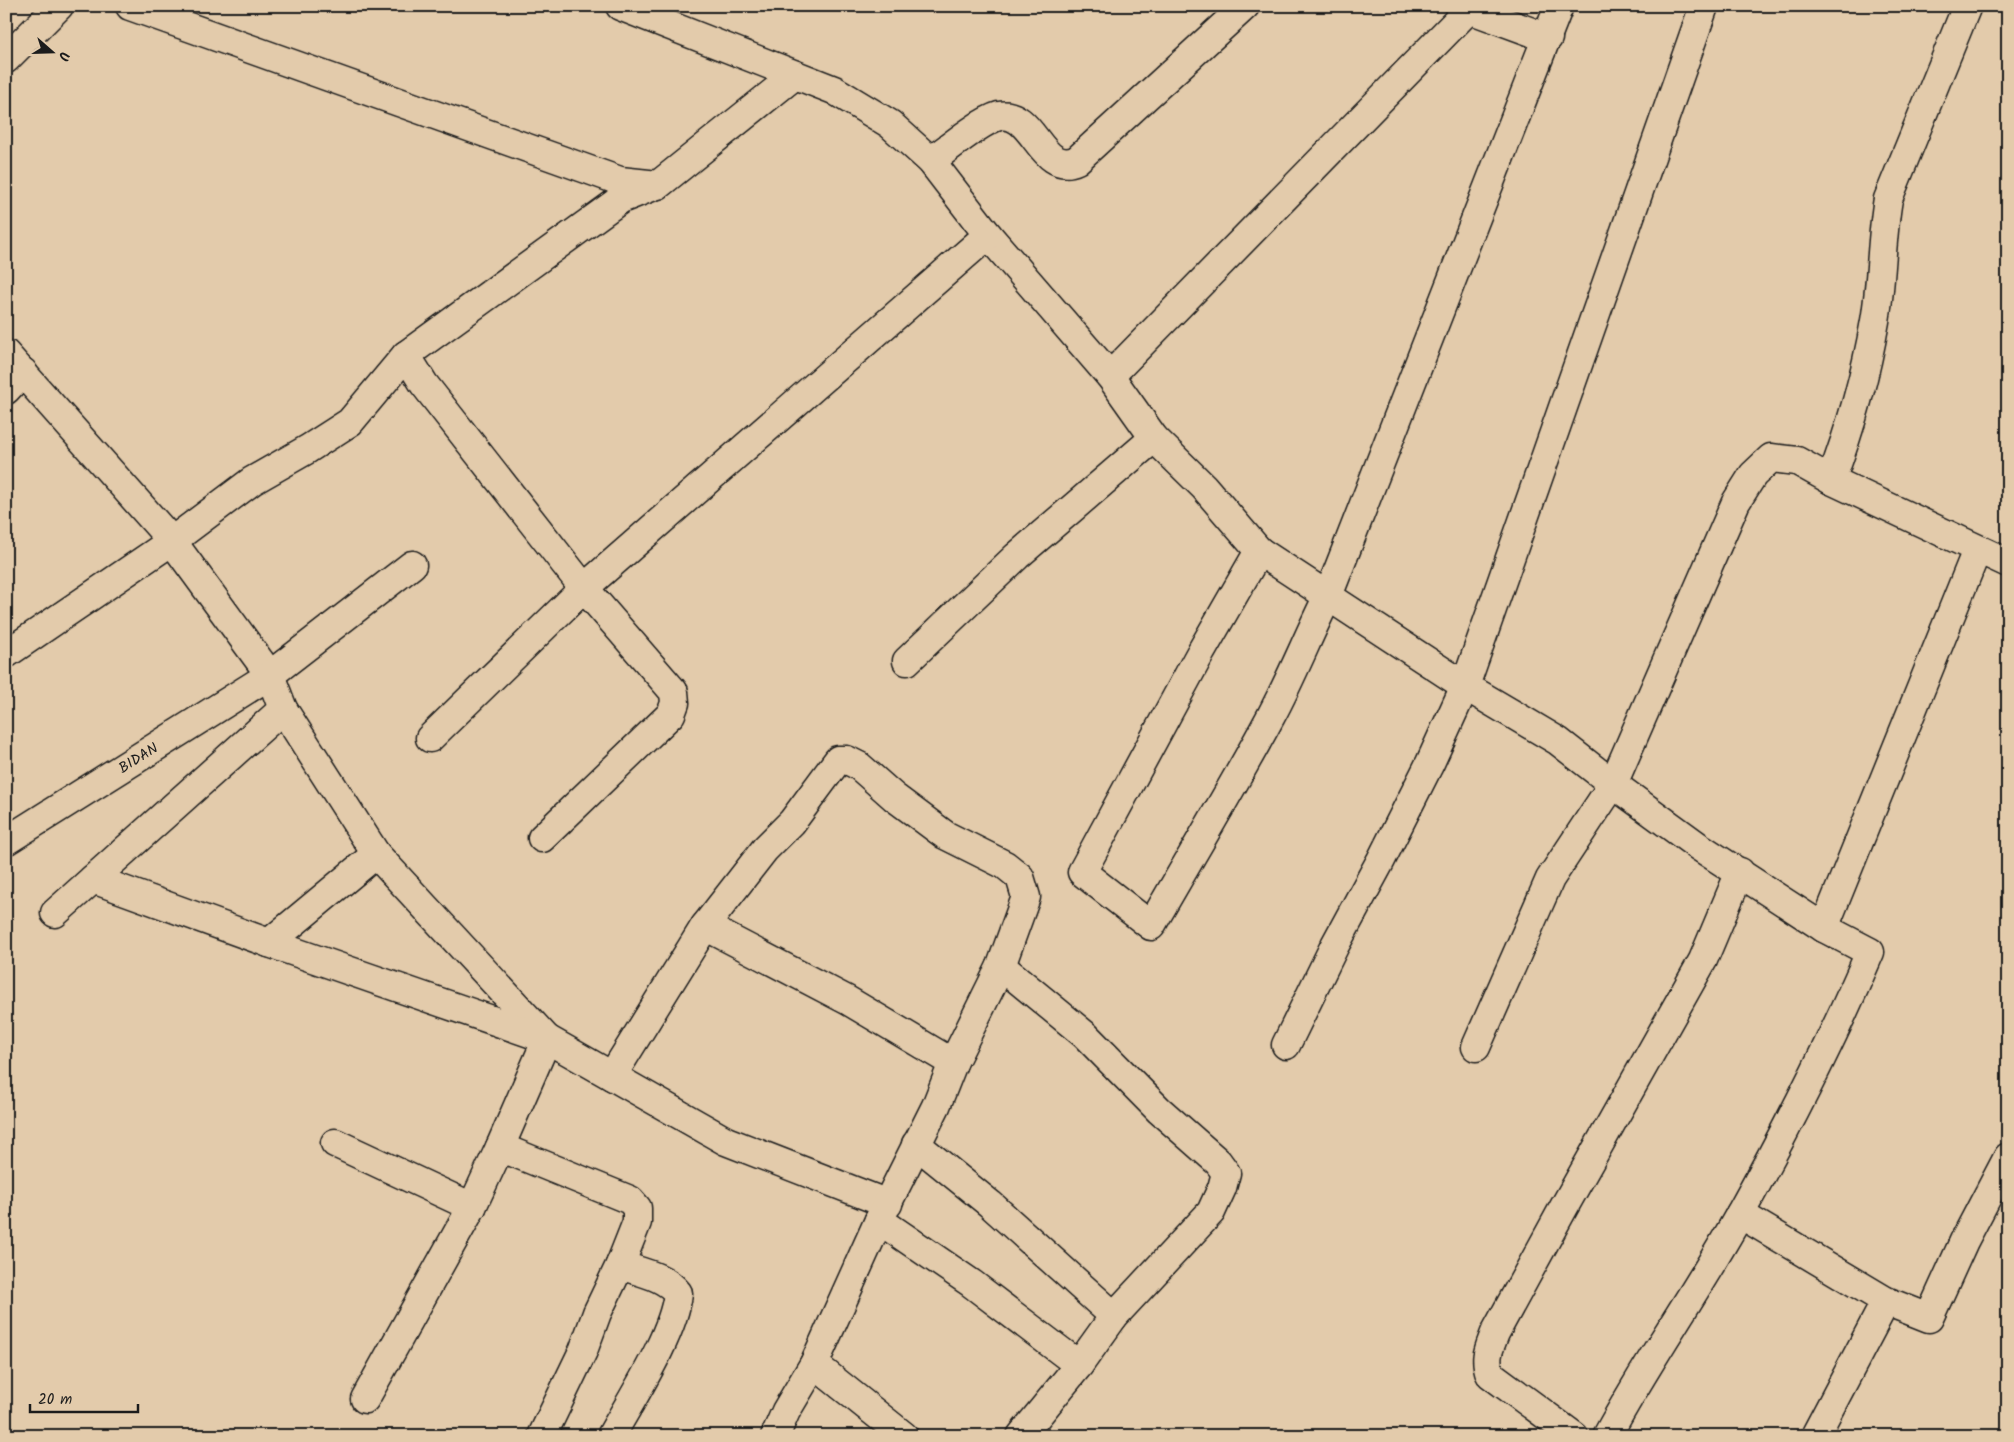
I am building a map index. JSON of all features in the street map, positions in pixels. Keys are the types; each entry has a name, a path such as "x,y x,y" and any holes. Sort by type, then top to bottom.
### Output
{"street":[{"path":"6,59 59,6"},
{"path":"130,6 620,181 658,185"},
{"path":"620,6 834,90 890,124 931,161 988,235 1110,376 1154,438 1204,487 1259,551 1465,686 1558,741 1612,784 1698,846 1824,928 1870,952 1828,1045 1740,1214 1607,1436"},
{"path":"931,161 987,122 997,117 1006,116 1022,122 1052,158 1065,163 1071,163 1077,160 1244,6"},
{"path":"1259,551 1196,661 1082,872 1151,926 1274,709 1328,596 1559,6"},
{"path":"1286,1045 1335,945 1393,838 1465,686 1704,6"},
{"path":"1832,480 1848,436 1875,320 1882,231 1888,199 1967,6"},
{"path":"1110,376 1469,9 1548,38"},
{"path":"6,654 172,541 252,481 308,450 350,422 406,355 621,199 658,185 795,75"},
{"path":"430,738 584,588 988,235"},
{"path":"406,355 424,384 584,588 674,692 675,703 671,714 542,838"},
{"path":"12,372 172,541 270,676 283,709 376,854 547,1039"},
{"path":"908,661 1017,556 1154,438"},
{"path":"1476,1047 1550,879 1612,784 1736,502 1753,475 1771,458 1797,461 1832,480 2008,563"},
{"path":"1824,928 1977,550"},
{"name":"BIDAN","path":"6,841 270,676 412,565"},
{"path":"55,913 283,709"},
{"path":"612,1076 705,926 765,849 792,822 838,760 847,760 859,766 894,797 945,835 1004,865 1020,877 1026,897 1001,966 953,1063 936,1106 916,1144 814,1364 786,1411 775,1436"},
{"path":"269,943 376,854"},
{"path":"1574,1436 1490,1374 1486,1362 1488,1351 1495,1333 1564,1207 1703,960 1740,872"},
{"path":"93,879 269,943 547,1039 726,1141 884,1212 1079,1365"},
{"path":"705,926 847,1000 953,1063"},
{"path":"1001,966 1085,1035 1159,1110 1218,1162 1226,1173 1222,1188 1211,1212 1114,1316 1079,1365 1021,1436"},
{"path":"365,1399 472,1206 547,1039"},
{"path":"335,1143 472,1206"},
{"path":"916,1144 990,1204 1114,1316"},
{"path":"500,1146 630,1200 637,1208 637,1222 620,1265 597,1313 583,1351 542,1436"},
{"path":"1740,1214 1886,1301 1929,1318 1964,1241 2008,1157"},
{"path":"611,1436 654,1357 673,1316 678,1293 672,1285 664,1280 620,1265"},
{"path":"1816,1434 1886,1301"},
{"path":"814,1364 904,1436"}]}
